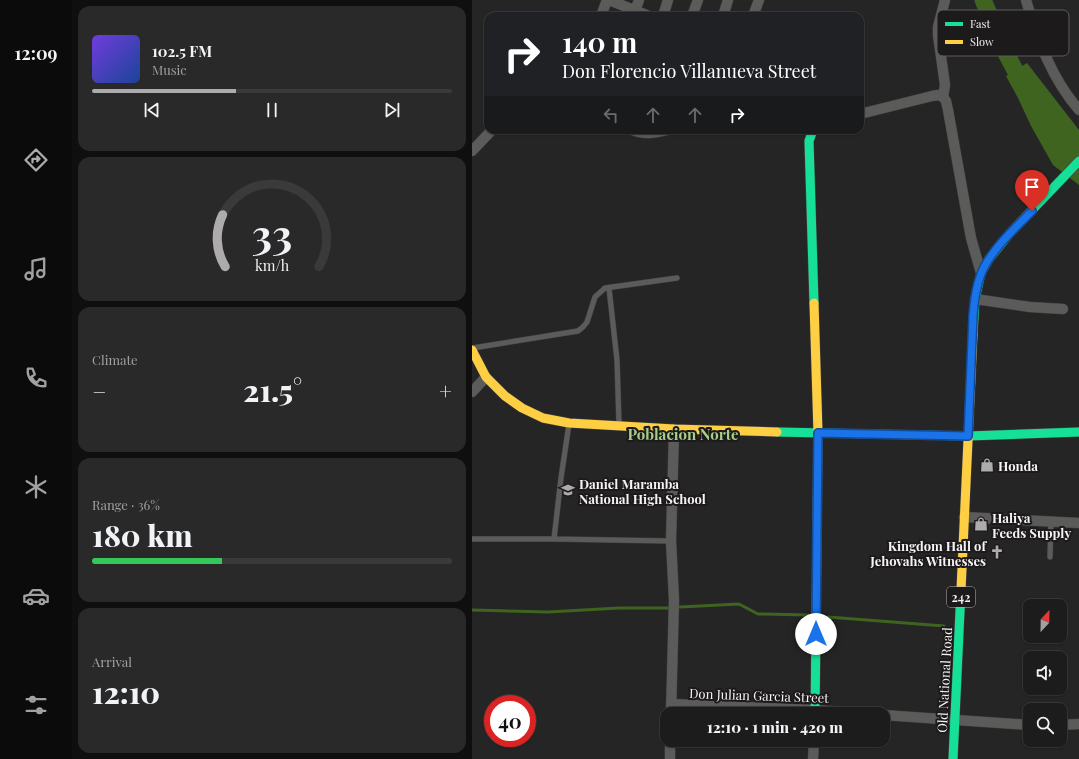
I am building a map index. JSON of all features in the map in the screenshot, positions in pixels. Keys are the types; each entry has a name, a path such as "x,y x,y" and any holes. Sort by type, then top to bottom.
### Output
{"street":[{"path":"603,12 608,0 632,12"},
{"path":"634,12 638,0"},
{"path":"664,12 668,0"},
{"path":"694,12 698,0"},
{"path":"724,12 728,0"},
{"path":"754,12 759,0"},
{"path":"942,10 945,0"},
{"path":"1026,0 1029,10"},
{"path":"941,56 945,85 943,98"},
{"path":"1046,56 1070,100 1079,110"},
{"path":"864,113 938,95 946,101 971,238 982,273"},
{"path":"472,150 488,134"},
{"path":"812,134 809,141 818,433 815,707"},
{"name":"Old National Road","path":"953,759 975,300 982,273 989,259 1010,233 1043,200 1079,160"},
{"path":"975,300 1030,307 1063,309"},
{"path":"472,349 486,378 505,396 522,408 544,418 569,423 674,429 968,436 1079,432"},
{"path":"472,392 486,378"},
{"path":"671,707 674,600 671,542 674,429"},
{"path":"964,517 1079,523"},
{"path":"890,716 1023,725"},
{"path":"1067,725 1079,724"},
{"path":"670,747 670,759"},
{"path":"813,759 814,747"}],"lane":[{"path":"472,349 578,330 587,322 595,297 605,288 677,278"},
{"path":"609,288 617,360 619,426"},
{"path":"554,539 569,423"},
{"path":"1050,557 1051,521"},
{"path":"472,539 554,539 671,542"}],"shaded area":[{"path":"1027,63 1079,130 1079,185 1053,165 1031,126 1006,76"}],"waterway":[{"path":"983,0 987,10"},
{"path":"1008,56 1026,91"},
{"path":"680,607 739,604 758,614 809,615"},
{"path":"472,610 548,612 619,608 670,608"},
{"path":"828,617 944,626"}],"traffic: fast":[{"path":"812,134 809,141 814,303"},
{"path":"973,334 975,299 981,273 989,259 1010,233 1079,161"},
{"path":"777,432 968,436 1079,432"},
{"path":"953,759 961,590"},
{"path":"815,707 816,630"}],"traffic: slow":[{"path":"814,303 818,433 816,630"},
{"path":"961,590 973,334"},
{"path":"472,350 486,377 505,396 522,408 543,418 569,423 674,429 777,432"}],"place":[{"name":"Honda","path":"987,465"},
{"name":"Daniel Maramba National High School","path":"568,490"},
{"name":"Haliya Feeds Supply","path":"981,524"},
{"name":"Kingdom Hall of Jehovahs Witnesses","path":"997,552"}],"district":[{"name":"Poblacion Norte","path":"683,434"}],"route":[{"path":"816,634 818,433 968,436 973,316 978,283 989,259 1010,233 1032,211"}]}
